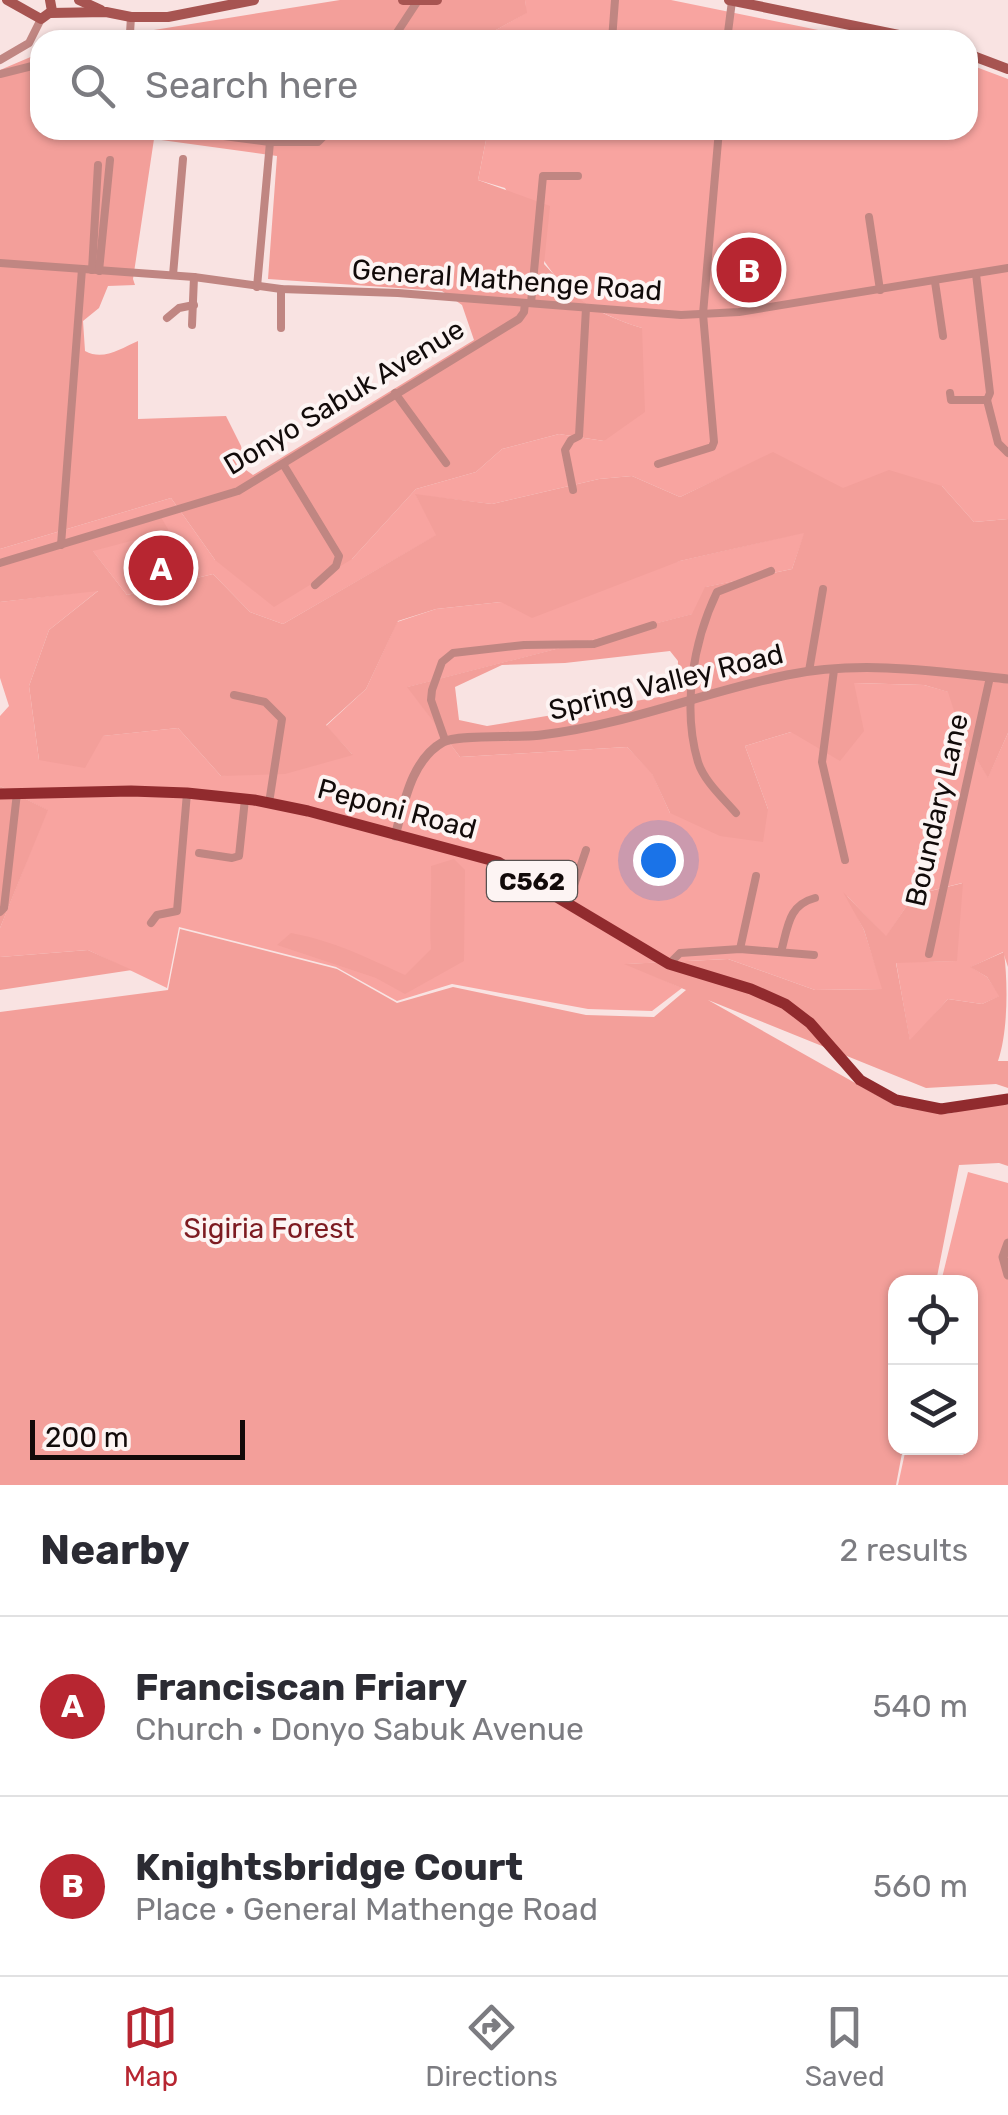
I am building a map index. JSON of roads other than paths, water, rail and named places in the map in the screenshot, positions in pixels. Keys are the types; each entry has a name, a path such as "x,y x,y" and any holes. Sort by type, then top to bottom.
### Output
{"main road":[{"path":"7,0 38,15 106,12"},
{"path":"29,0 38,15"},
{"path":"38,15 50,0"},
{"path":"79,0 106,12 131,17 168,17 254,0"},
{"path":"402,0 438,0"},
{"path":"730,0 874,30"},
{"path":"978,58 1008,69"},
{"name":"Peponi Road","path":"0,794 187,792 269,802 498,862 668,964 751,989 785,1004 810,1023 860,1080 896,1100 940,1109 1008,1099"}],"street":[{"path":"613,30 615,0"},
{"path":"728,30 730,0"},
{"path":"399,30 417,2"},
{"path":"33,30 38,15"},
{"path":"130,30 131,17"},
{"path":"0,60 30,40"},
{"path":"0,74 30,66"},
{"path":"253,140 320,140"},
{"path":"658,464 712,447 714,442 703,314 717,140"},
{"path":"257,287 270,142"},
{"path":"173,275 183,159"},
{"path":"91,270 110,160"},
{"path":"61,545 91,270 98,165"},
{"path":"528,303 543,176 578,176"},
{"path":"869,217 880,290"},
{"name":"General Mathenge Road","path":"0,263 173,275 281,289 703,314 740,312 1008,268"},
{"path":"976,274 990,382 987,400 998,444 1008,453"},
{"path":"192,326 194,277"},
{"path":"934,282 942,336"},
{"path":"281,289 281,328"},
{"name":"Donyo Sabuk Avenue","path":"0,563 238,491 519,319 528,303"},
{"path":"167,318 179,308 194,305"},
{"path":"574,490 565,450 570,440 579,436 586,308"},
{"path":"396,393 446,463"},
{"path":"950,394 951,400 987,400"},
{"path":"283,464 340,556 336,566 315,585"},
{"path":"736,813 706,778 698,762 689,703 699,644 716,592 770,571"},
{"path":"810,671 823,589"},
{"path":"395,836 412,779 445,740 431,700 442,662 453,653 594,644 653,625"},
{"name":"Spring Valley Road","path":"445,740 541,735 635,717 810,671 903,667 1008,679"},
{"path":"834,670 822,762 845,860"},
{"name":"Boundary Lane","path":"929,954 990,677"},
{"path":"234,695 265,702 282,719 269,802"},
{"path":"151,922 158,915 178,911 187,792"},
{"path":"0,912 4,908 17,793"},
{"path":"198,852 239,856 245,799"},
{"path":"568,902 586,850"},
{"path":"740,949 756,876"},
{"path":"781,952 792,909 815,898"},
{"path":"668,964 680,953 740,949 814,955"},
{"path":"1008,1243 1003,1257 1008,1274"}],"place":[{"name":"Knightsbridge Court","path":"749,270"},
{"name":"Franciscan Friary","path":"161,568"}],"park label":[{"name":"Sigiria Forest","path":"269,1228"}]}
